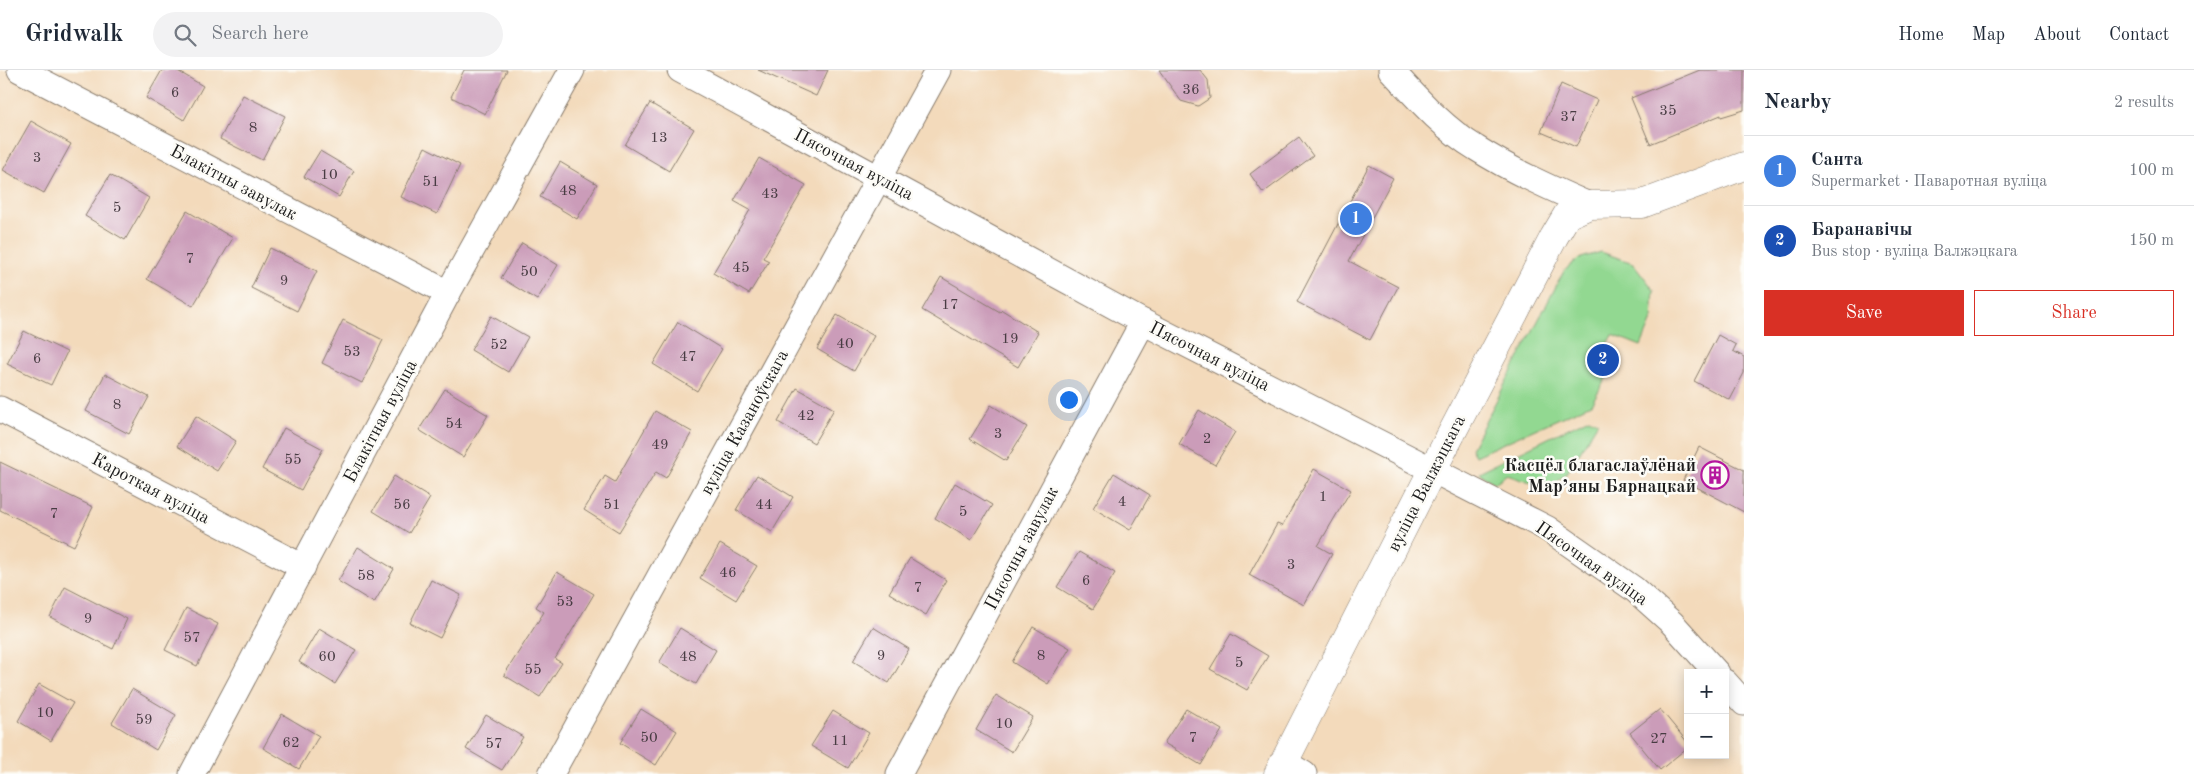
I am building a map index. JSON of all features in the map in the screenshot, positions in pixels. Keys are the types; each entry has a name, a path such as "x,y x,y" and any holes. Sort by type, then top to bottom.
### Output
{"street":[{"name":"Блакітны завулак","path":"20,70 448,293"},
{"name":"Блакітная вуліца","path":"192,774 448,293 572,70"},
{"name":"Пясочная вуліца","path":"680,70 1143,322 1548,529 1634,589 1672,623 1713,669"},
{"name":"вуліца Казаноўскага","path":"551,774 938,70"},
{"path":"1391,70 1424,106 1474,147 1528,178 1589,204 1642,204 1744,166"},
{"name":"вуліца Валжэцкага","path":"1289,770 1433,469 1554,237 1567,215 1589,204"},
{"name":"Пясочны завулак","path":"898,774 1143,322"},
{"name":"Кароткая вуліца","path":"0,409 303,567"},
{"path":"1729,686 1744,703"}],"green space":[{"path":"1601,252 1633,263 1654,290 1652,320 1641,346 1613,335 1598,362 1612,368 1591,404 1475,456 1471,449 1564,271 1578,259"},
{"path":"1589,418 1598,422 1567,473 1548,488 1507,474 1495,483 1479,472"}],"building":[{"path":"162,70 176,70 203,86 184,120 146,98"},
{"path":"464,70 507,70 485,114 451,97"},
{"path":"758,70 828,70 816,96"},
{"path":"1159,70 1200,70 1208,80 1210,98 1198,106 1181,101"},
{"path":"1700,70 1744,70 1744,110 1721,117 1721,115 1650,144 1631,98"},
{"path":"1561,84 1597,100 1576,147 1541,132"},
{"path":"243,95 285,116 262,160 220,139"},
{"path":"650,103 694,129 669,171 625,145"},
{"path":"31,121 71,144 44,193 3,170"},
{"path":"1299,137 1313,156 1263,193 1250,174"},
{"path":"425,147 460,165 437,214 401,197"},
{"path":"320,151 354,171 339,197 304,177"},
{"path":"759,158 806,185 763,258 769,261 749,294 713,273 750,210 734,201"},
{"path":"560,162 597,184 577,219 540,197"},
{"path":"1369,165 1393,178 1349,261 1398,287 1370,340 1297,302"},
{"path":"110,175 149,198 125,240 85,216"},
{"path":"187,211 233,238 193,306 147,279"},
{"path":"522,243 558,265 537,300 501,278"},
{"path":"270,248 317,271 297,311 251,288"},
{"path":"941,277 1038,332 1018,367 922,310"},
{"path":"837,315 874,336 854,371 817,349"},
{"path":"491,316 528,337 508,372 471,350"},
{"path":"343,320 383,340 362,383 322,363"},
{"path":"678,322 722,349 697,391 653,364"},
{"path":"24,331 67,352 51,385 7,364"},
{"path":"1718,335 1736,345 1733,351 1744,357 1744,373 1730,400 1694,381"},
{"path":"105,374 149,397 129,434 86,411"},
{"path":"797,388 834,409 814,443 778,422"},
{"path":"445,389 488,415 463,457 419,430"},
{"path":"991,405 1027,427 1006,461 970,439"},
{"path":"1199,410 1235,432 1215,465 1179,444"},
{"path":"655,411 692,432 666,478 656,472 619,532 584,510 605,476 615,482"},
{"path":"196,416 236,441 217,471 177,446"},
{"path":"284,428 323,449 301,490 262,469"},
{"name":"Касцёл благаслаўлёнай Мар’яны Бярнацкай","path":"1699,447 1744,470 1744,512 1683,480"},
{"path":"0,462 93,507 74,546 0,510"},
{"path":"1314,469 1351,490 1318,546 1332,554 1304,605 1249,575 1277,524 1282,526"},
{"path":"1114,473 1150,495 1130,530 1093,508"},
{"path":"757,475 793,497 772,532 736,510"},
{"path":"394,476 430,498 409,533 373,511"},
{"path":"955,483 992,505 971,540 935,518"},
{"path":"720,544 757,566 736,600 700,578"},
{"path":"358,547 394,569 374,603 338,581"},
{"path":"1079,552 1115,573 1093,609 1057,587"},
{"path":"910,558 946,580 926,615 889,593"},
{"path":"557,572 594,594 555,659 562,663 540,697 504,675 544,612 536,607"},
{"path":"431,580 461,595 440,638 410,623"},
{"path":"65,587 127,619 113,649 50,617"},
{"path":"186,608 218,624 197,666 165,650"},
{"path":"873,627 909,649 889,683 853,661"},
{"path":"1033,627 1070,648 1048,684 1012,662"},
{"path":"319,628 356,650 335,684 299,662"},
{"path":"680,628 716,650 696,684 659,663"},
{"path":"1231,634 1268,656 1247,690 1210,669"},
{"path":"39,684 73,703 51,741 18,721"},
{"path":"132,689 176,715 156,750 112,723"},
{"path":"996,695 1033,717 1012,752 976,730"},
{"path":"641,709 677,731 656,765 620,743"},
{"path":"1186,709 1222,730 1201,765 1164,743"},
{"path":"1660,709 1684,738 1684,750 1660,770 1630,733"},
{"path":"833,711 869,733 848,768 811,746"},
{"path":"282,714 319,736 299,769 263,748"},
{"path":"486,715 523,737 502,770 466,749"}],"place":[{"name":"Санта","path":"1356,219"},
{"name":"Баранавічы","path":"1603,360"},
{"name":"Касцёл благаслаўлёнай Мар’яны Бярнацкай","path":"1715,475"}]}
